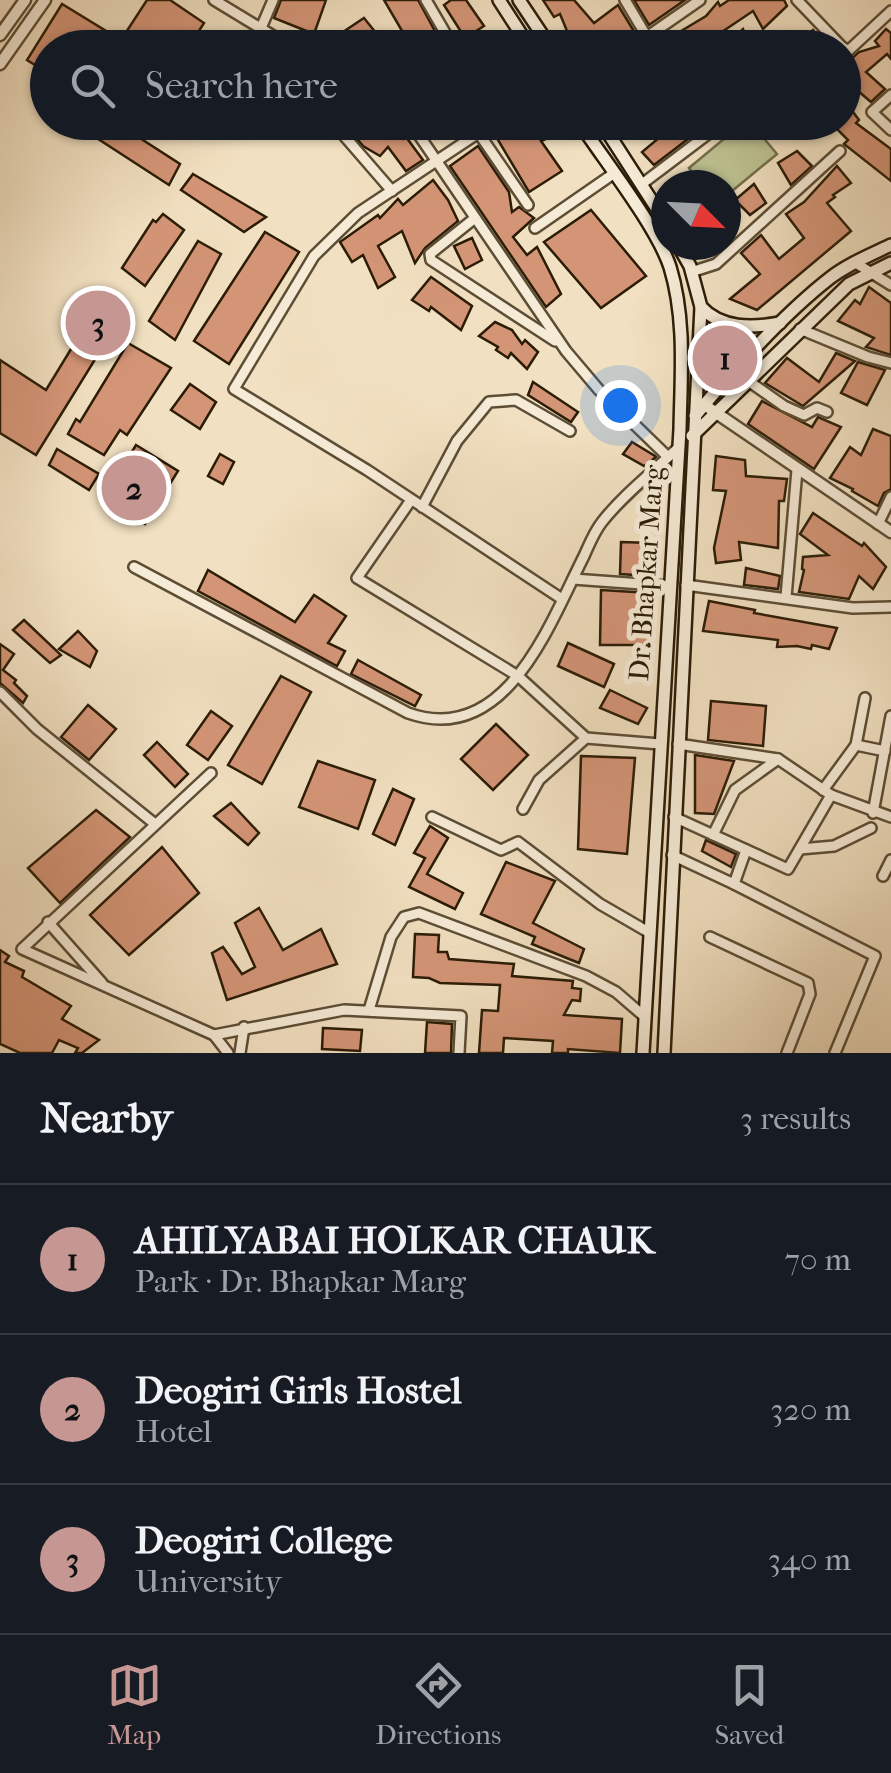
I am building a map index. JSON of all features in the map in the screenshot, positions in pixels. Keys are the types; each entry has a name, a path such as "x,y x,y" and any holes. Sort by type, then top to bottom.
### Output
{"main road":[{"path":"499,0 518,30"},
{"path":"519,0 539,30"},
{"name":"Dr. Bhapkar Marg","path":"591,140 669,262 678,298 682,355 643,1053"},
{"path":"612,140 651,199"},
{"path":"679,447 694,434 709,408 782,322 829,279 891,245"},
{"name":"Dr. Bhapkar Marg","path":"664,1053 700,307 685,260"},
{"path":"680,429 747,380 849,284 891,263"},
{"path":"700,307 710,318 730,324 760,327 782,322"}],"street":[{"path":"0,35 25,0"},
{"path":"0,64 45,0"},
{"path":"214,0 263,30"},
{"path":"260,28 273,0"},
{"path":"426,0 444,30"},
{"path":"625,0 643,30"},
{"path":"657,30 700,0"},
{"path":"797,0 826,30"},
{"path":"861,39 891,11"},
{"path":"891,95 872,112 891,130"},
{"path":"348,140 392,191"},
{"path":"422,140 562,345 599,390 668,457"},
{"path":"468,140 358,213 314,256 234,389 562,599"},
{"path":"483,140 528,205"},
{"path":"642,184 700,140"},
{"path":"691,272 716,264 840,151"},
{"path":"535,228 614,174"},
{"path":"475,218 430,254 431,260 562,345"},
{"path":"854,262 891,285"},
{"path":"800,328 891,363"},
{"path":"747,380 794,412 804,415 814,408 826,412"},
{"path":"422,507 456,441 489,402 516,400 570,431"},
{"path":"709,408 891,532"},
{"path":"134,567 418,717 464,716 488,704 518,676 534,654 601,523 679,447"},
{"path":"786,597 797,470"},
{"path":"878,524 891,497"},
{"path":"411,500 357,578 518,676 586,738 660,744"},
{"path":"573,579 670,586"},
{"path":"686,585 853,608 891,606"},
{"path":"0,692 38,729 155,824"},
{"path":"674,817 788,869 856,745 865,698"},
{"path":"874,813 891,716"},
{"path":"523,809 539,780 586,738"},
{"path":"678,744 778,759 827,792 891,817"},
{"path":"856,745 885,751"},
{"path":"713,835 735,790 778,759"},
{"path":"211,773 22,949 214,1035 228,1053"},
{"path":"432,817 500,850 518,842 600,904 650,933"},
{"path":"800,849 834,846 871,828"},
{"path":"734,884 746,850"},
{"path":"672,855 875,956 835,1053"},
{"path":"883,876 891,860"},
{"path":"368,1010 391,937 404,917 419,913 586,976 616,992 645,1018"},
{"path":"48,922 107,989"},
{"path":"710,936 808,983 810,994 787,1053"},
{"path":"214,1035 344,1010 460,1016 459,1053"},
{"path":"240,1053 244,1027"}],"green space":[{"path":"723,140 765,140 777,154 741,184 741,170 691,170"},
{"path":"713,327 725,332 761,333 715,383 711,382"}],"building":[{"path":"147,0 170,0 204,23 200,30 128,30"},
{"path":"281,0 326,0 315,30 304,30 274,18"},
{"path":"384,0 418,0 434,30 402,30"},
{"path":"451,0 466,0 484,26 460,30 444,5"},
{"path":"543,0 574,0 594,23 618,5 633,30 567,30 560,14 554,17"},
{"path":"634,0 685,0 649,25"},
{"path":"729,0 784,0 787,6 763,29 753,11 725,30 683,30 706,16 718,2 720,6"},
{"path":"62,4 105,30 46,30"},
{"path":"364,18 374,30 346,30"},
{"path":"886,29 891,33 891,59 887,54 866,72 885,89 871,102 861,94 861,51 879,46 875,41"},
{"path":"861,127 891,149 891,181 844,144 861,140"},
{"path":"100,140 143,140 180,164 169,185"},
{"path":"358,140 408,140 423,160 406,171 388,147 380,156"},
{"path":"498,140 544,140 562,171 529,192"},
{"path":"656,140 687,140 654,165 642,152"},
{"path":"478,146 509,192 512,212 519,207 534,218 513,237 527,255 537,247 561,294 546,307 450,166"},
{"path":"797,151 812,166 791,185 778,163"},
{"path":"837,166 851,183 827,203 851,231 757,310 730,299 760,274 741,253 761,235 779,259 804,238 786,214 804,202"},
{"path":"193,174 266,217 244,232 181,190"},
{"path":"433,180 458,221 425,248 415,263 402,231 378,246 395,277 378,288 363,255 352,262 340,242 378,215 380,218 398,199 403,205"},
{"path":"754,184 766,203 750,215 741,206 741,195"},
{"path":"591,210 646,276 601,308 544,242"},
{"path":"163,214 184,230 145,286 122,268 153,220 156,222"},
{"path":"265,232 299,252 229,364 194,341"},
{"path":"472,238 482,260 465,269 454,246"},
{"path":"198,241 221,254 175,340 149,321"},
{"path":"431,277 472,306 461,330 431,307 429,311 412,300"},
{"path":"869,287 891,303 891,355 866,347 874,338 838,321 855,300 860,304"},
{"path":"90,318 112,332 36,455 0,433 0,360 46,390"},
{"path":"495,322 512,330 522,344 525,340 538,352 527,369 511,353 508,358 479,336"},
{"path":"128,343 171,368 127,435 120,430 104,455 68,434 76,419 80,422"},
{"path":"836,353 855,361 803,406 765,383 787,358 819,382"},
{"path":"858,362 885,370 867,405 841,393"},
{"path":"533,382 578,412 571,422 528,395"},
{"path":"190,384 216,402 200,429 171,410"},
{"path":"762,401 812,427 818,417 841,427 814,469 748,424"},
{"path":"873,429 891,436 891,489 884,493 878,506 830,478 850,447 861,455"},
{"path":"632,442 656,457 644,466 623,454"},
{"path":"136,445 178,471 145,524 105,497"},
{"path":"57,449 99,474 89,490 49,465"},
{"path":"220,454 234,462 223,484 208,476"},
{"path":"716,456 745,460 746,476 787,479 784,501 779,501 778,548 739,542 741,560 716,563 714,548 726,491 713,490"},
{"path":"813,513 862,546 864,543 886,567 873,589 859,576 849,599 799,592 803,557 828,555 800,534"},
{"path":"621,542 651,543 650,576 620,574"},
{"path":"746,568 780,576 778,589 744,585"},
{"path":"208,570 295,622 314,595 346,616 328,643 345,651 337,666 198,591"},
{"path":"601,590 650,593 649,645 600,645"},
{"path":"709,601 837,628 829,649 812,645 811,649 777,647 778,640 703,631"},
{"path":"24,620 61,655 50,663 13,630"},
{"path":"78,631 97,651 90,667 59,649"},
{"path":"568,643 614,664 604,687 558,666"},
{"path":"0,644 14,654 3,670 27,696 23,703 0,683"},
{"path":"358,660 421,695 415,706 351,674"},
{"path":"281,676 311,692 262,784 228,765"},
{"path":"610,690 647,708 638,724 600,708"},
{"path":"711,701 766,706 763,746 708,740"},
{"path":"88,705 116,729 89,760 61,737"},
{"path":"211,711 232,726 208,760 187,745"},
{"path":"496,724 528,755 493,790 461,759"},
{"path":"157,742 188,774 175,787 144,755"},
{"path":"695,755 734,761 714,814 695,813"},
{"path":"581,756 635,758 627,854 578,849"},
{"path":"318,761 375,780 358,829 299,807"},
{"path":"393,789 414,799 395,845 373,834"},
{"path":"231,803 259,833 248,845 214,816"},
{"path":"96,810 130,837 60,903 28,868"},
{"path":"430,826 448,838 427,874 463,893 455,909 409,887 425,858 414,853"},
{"path":"706,840 736,854 731,867 702,851"},
{"path":"162,847 199,893 129,955 90,915"},
{"path":"506,862 555,881 533,923 584,949 579,963 532,944 535,937 481,914"},
{"path":"259,908 283,950 321,929 337,964 227,1000 212,953 223,947 242,974 255,967 235,923"},
{"path":"415,934 439,935 438,952 447,952 449,959 514,964 512,976 573,981 572,988 581,989 580,1001 572,1000 564,1015 622,1019 620,1053 568,1049 568,1053 552,1053 553,1041 504,1038 503,1053 479,1053 482,1010 498,1011 500,985 440,983 413,977"},
{"path":"0,950 9,956 5,962 24,971 22,977 71,1006 62,1019 99,1040 82,1053 75,1053 78,1048 59,1040 52,1053 20,1053 0,1044"},
{"path":"427,1022 452,1024 451,1053 425,1053"},
{"path":"323,1028 362,1030 360,1051 322,1049"}],"place":[{"name":"Deogiri College","path":"98,323"},
{"name":"AHILYABAI HOLKAR CHAUK","path":"725,358"},
{"name":"Deogiri Girls Hostel","path":"134,488"}]}
